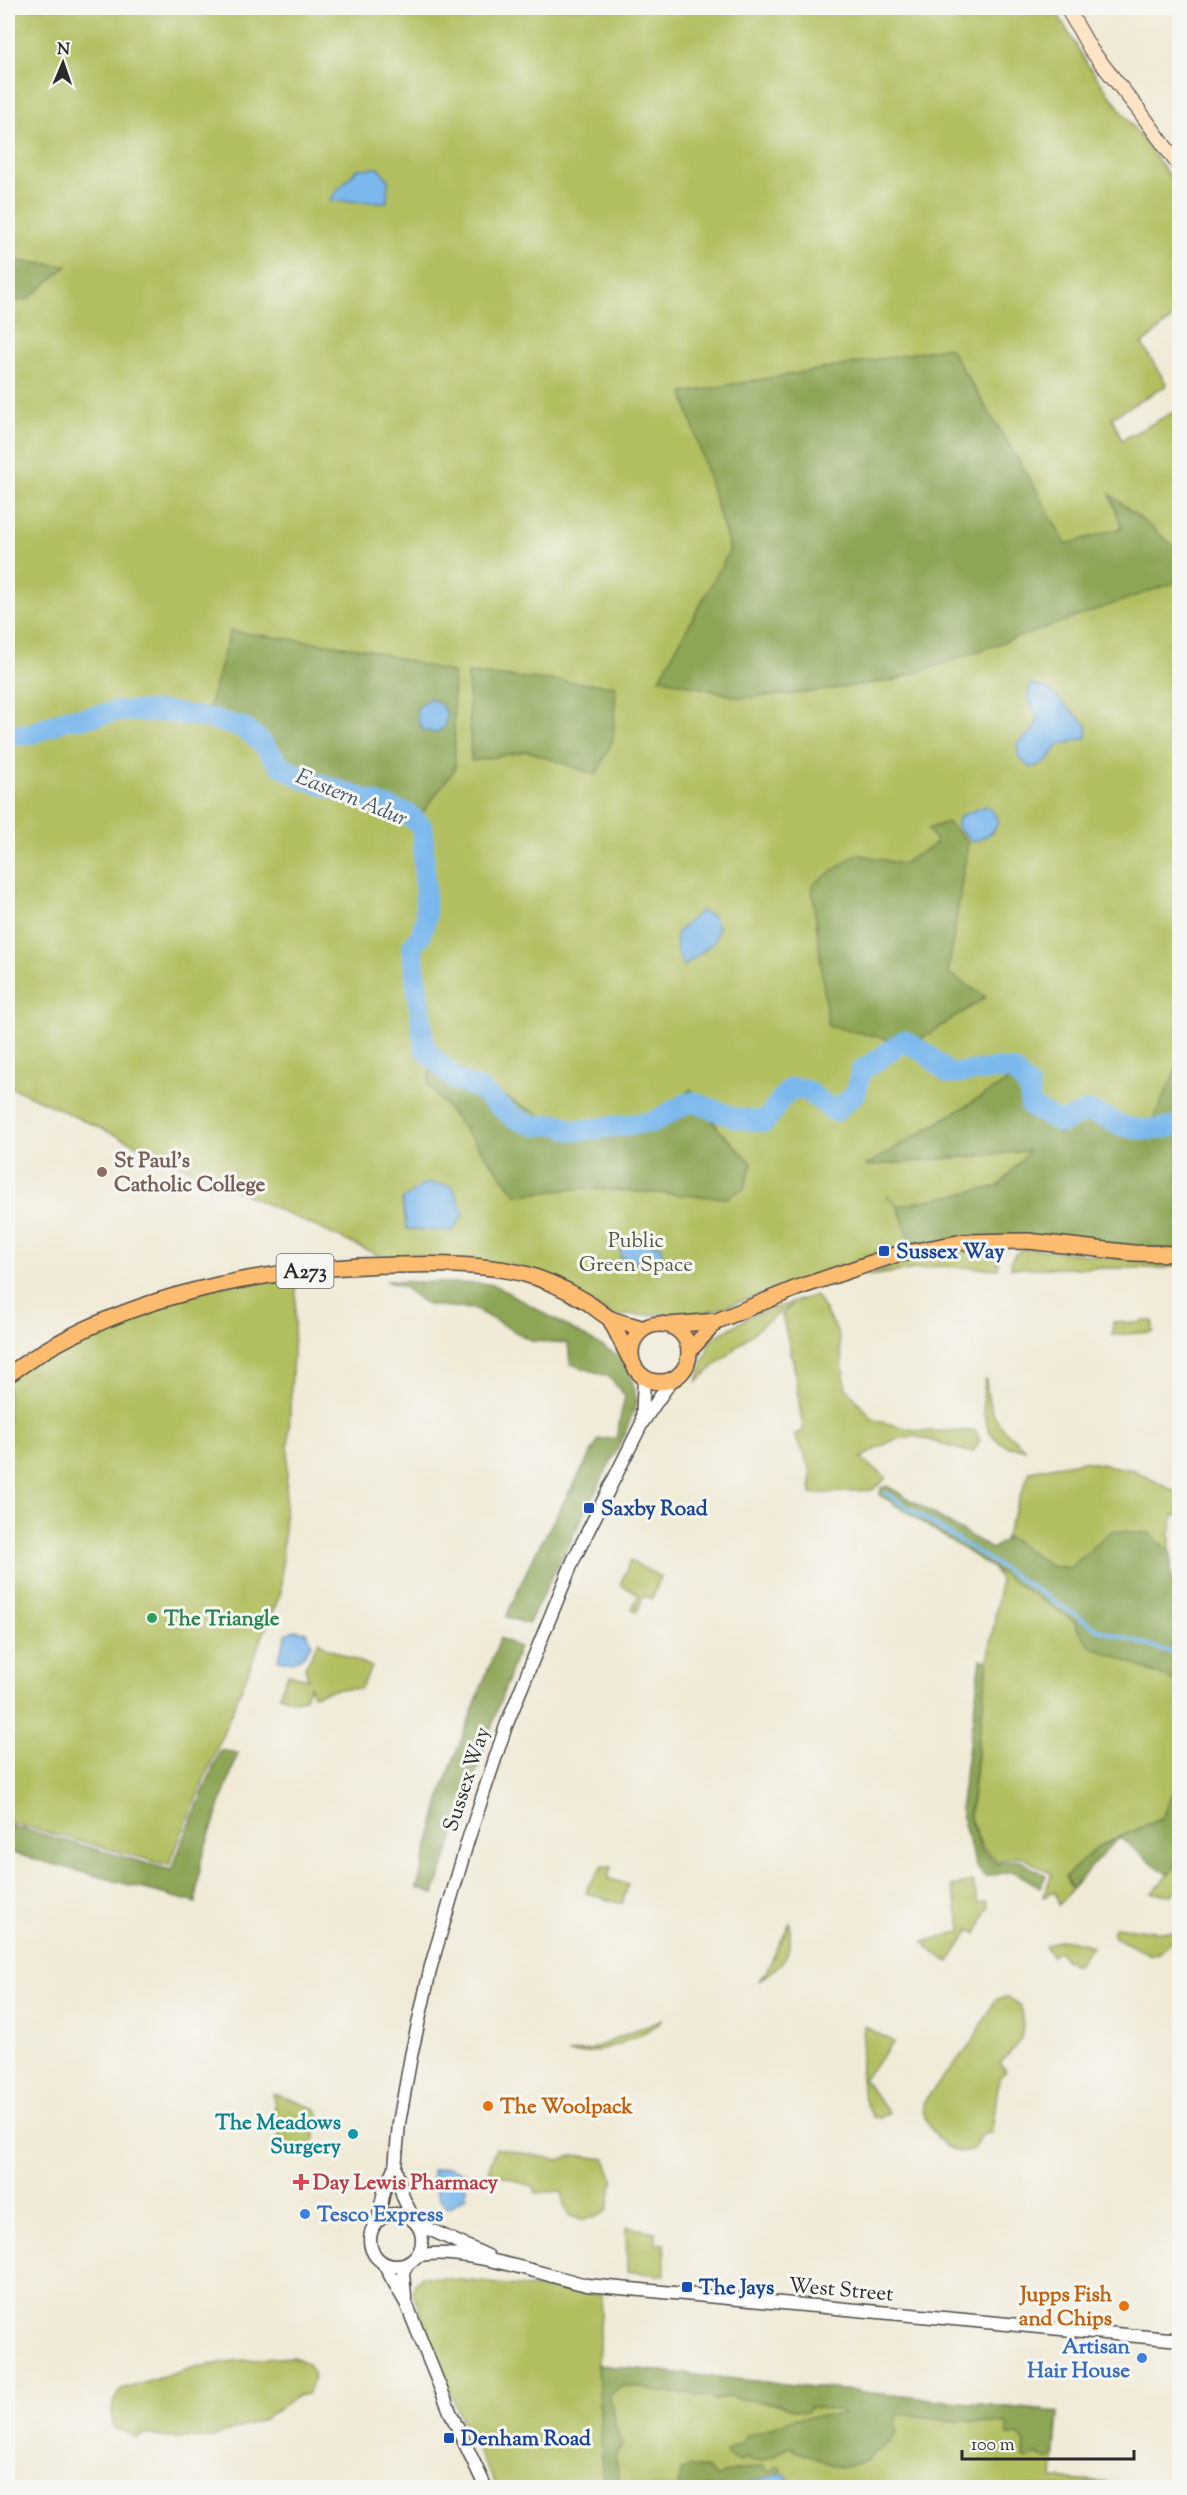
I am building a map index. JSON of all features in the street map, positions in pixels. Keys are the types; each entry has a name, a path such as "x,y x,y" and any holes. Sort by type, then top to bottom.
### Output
{"main road":[{"path":"1066,8 1090,50 1138,110 1179,167"},
{"path":"717,1321 689,1351 685,1369 671,1381 653,1382 644,1379 633,1368 632,1342 644,1329 660,1324 717,1321 797,1288 895,1255 963,1242 1028,1241 1133,1253 1179,1254"},
{"name":"A273","path":"8,1375 50,1347 97,1324 178,1295 245,1279 359,1266 448,1264 512,1271 561,1287 610,1319 644,1329"},
{"name":"A273","path":"610,1319 631,1360"},
{"path":"669,1325 683,1335 689,1351"}],"street":[{"name":"Sussex Way","path":"642,1423 644,1379"},
{"name":"Sussex Way","path":"378,2220 384,2191 395,2168 399,2123 417,2026 445,1914 506,1726 569,1572 642,1423 671,1381"},
{"name":"Sussex Way","path":"395,2168 403,2197 416,2222"},
{"path":"406,2303 403,2274 423,2240 416,2222 407,2215 395,2213 378,2220 370,2232 370,2243 374,2255 383,2263 406,2303 451,2414 486,2487"},
{"name":"West Street","path":"416,2222 502,2263"},
{"name":"West Street","path":"413,2260 445,2253 502,2263 587,2285 1179,2340"},
{"path":"383,2263 395,2266 413,2260"}],"green space":[{"name":"Public Green Space","path":"8,8 1054,8 1087,64 1179,189 1179,313 1142,344 1167,385 1112,417 1122,440 1179,409 1179,1180 902,1208 886,1195 898,1206 911,1244 718,1309 696,1313 613,1316 542,1277 384,1258 8,1086"},
{"path":"8,260 67,266 27,300 8,301"},
{"path":"949,347 1034,486 1066,544 1122,528 1110,494 1179,550 1179,581 895,680 804,693 741,698 660,678 730,550 683,393"},
{"path":"230,631 365,649 453,673 455,769 414,824 293,776 230,719 206,718"},
{"path":"468,673 616,686 613,740 596,775 528,751 471,761"},
{"path":"947,822 968,842 948,973 986,997 910,1044 828,1026 812,885 857,854 902,864 937,843 928,829"},
{"path":"433,1053 510,1100 573,1131 653,1122 691,1089 720,1131 752,1163 744,1189 727,1198 584,1188 517,1195 428,1084"},
{"path":"1178,1066 1179,1251 992,1237 911,1244 898,1206 999,1186 1029,1151 865,1166 1021,1073 1059,1135 1089,1107 1151,1124"},
{"path":"1027,1248 1159,1263 1179,1263 1180,1266 1165,1268 1011,1268 1015,1255"},
{"path":"981,1249 990,1252 998,1261 998,1269 938,1266 868,1276 906,1260"},
{"path":"297,1272 281,1592 169,1865 8,1822 8,1374 50,1347 178,1295"},
{"path":"386,1281 493,1284 628,1361 637,1402 623,1438 528,1624 506,1617 532,1559 599,1439 616,1438 625,1396 608,1376 570,1364 568,1343 532,1341 474,1309 427,1305 403,1287"},
{"path":"816,1295 838,1333 846,1388 874,1420 918,1431 975,1431 980,1440 973,1452 918,1437 903,1438 888,1443 861,1458 887,1478 872,1490 811,1494 811,1471 794,1435 803,1430 793,1361 782,1315 793,1304 765,1323 697,1381 711,1339 755,1314"},
{"path":"1153,1321 1153,1332 1112,1335 1113,1322 1139,1323"},
{"path":"986,1378 989,1401 996,1419 1008,1434 1026,1449 1007,1446 998,1441 987,1426 983,1407"},
{"path":"1083,1461 1134,1470 1179,1494 1179,1515 1174,1515 1170,1534 1171,1578 1180,1585 1179,1779 1163,1818 1097,1847 1066,1877 1072,1889 1059,1905 1055,1892 1043,1897 1052,1874 1020,1856 998,1861 982,1847 970,1818 988,1662 999,1591 1000,1579 993,1569 1030,1471"},
{"path":"887,1486 992,1549 1008,1537 1051,1566 1070,1568 1111,1531 1149,1533 1171,1553 1171,1578 1179,1585 1179,1683 1090,1646 1077,1628 1077,1623 880,1495 881,1488"},
{"path":"630,1561 661,1577 652,1599 644,1596 637,1611 632,1609 639,1594 620,1585"},
{"path":"500,1638 519,1647 434,1894 417,1888 444,1785"},
{"path":"319,1641 329,1649 372,1667 360,1689 337,1689 313,1695 310,1686 304,1699 295,1701 279,1695 288,1674 308,1679 305,1667"},
{"path":"981,1659 988,1662 969,1818 981,1849 997,1863 1019,1860 1046,1876 1040,1887 1013,1871 985,1877 976,1867 960,1810"},
{"path":"220,1750 238,1753 201,1860 196,1903 8,1852 8,1825 171,1870"},
{"path":"1179,1779 1179,1862 1168,1875 1120,1838 1107,1849 1072,1889 1065,1877 1097,1847 1163,1818"},
{"path":"1179,1862 1179,1885 1172,1895 1152,1893"},
{"path":"603,1866 611,1867 608,1878 628,1885 622,1904 586,1893 589,1884"},
{"path":"973,1882 978,1903 987,1902 988,1907 977,1934 970,1930 949,1962 927,1948 928,1946 923,1942 962,1931 952,1886"},
{"path":"790,1922 790,1943 785,1957 775,1969 758,1981 766,1972"},
{"path":"1115,1927 1179,1933 1179,1936 1158,1953 1151,1955 1114,1937 1112,1932"},
{"path":"1059,1940 1070,1940 1092,1946 1075,1966 1068,1960 1066,1961 1059,1951 1052,1956 1045,1946"},
{"path":"1008,1997 1020,2005 1023,2032 1018,2043 1000,2063 1006,2071 999,2078 992,2133 983,2134 974,2149 955,2151 937,2137 927,2122 923,2107 924,2101 972,2042 996,1999"},
{"path":"662,2019 655,2026 632,2039 603,2049 577,2054 567,2053 590,2050"},
{"path":"864,2026 894,2042 863,2079 889,2113 880,2118 873,2117 867,2106 861,2084"},
{"path":"273,2093 317,2109 319,2113 313,2148 281,2152"},
{"path":"496,2148 558,2160 575,2155 605,2159 613,2179 608,2210 589,2219 569,2216 564,2206 562,2191 535,2193 534,2187 488,2171"},
{"path":"626,2227 655,2232 655,2243 665,2244 665,2276 627,2271"},
{"path":"422,2276 602,2295 598,2365 1058,2412 1053,2479 1170,2487 497,2487 461,2419 427,2333 413,2292 414,2284"},
{"path":"293,2357 310,2367 314,2376 311,2387 307,2394 297,2396 263,2420 213,2437 168,2438 144,2434 137,2438 113,2427 112,2407 121,2390 195,2367 234,2361"},
{"path":"598,2365 1058,2412 1054,2457 1047,2460 1036,2454 1029,2459 1023,2458 1025,2442 1018,2435 1007,2435 1008,2424 947,2420 897,2413 895,2425 897,2432 880,2451 873,2453 867,2460 845,2467 835,2466 789,2447 761,2460 750,2461 745,2458 740,2462 729,2457 726,2452 733,2446 743,2443 745,2436 797,2418 843,2414 839,2410 810,2407 808,2411 794,2410 783,2405 726,2397 714,2401 708,2396 697,2397 694,2394 658,2392 640,2387 621,2386 610,2395 615,2424 622,2444 616,2458 620,2487 603,2487"},
{"path":"690,2466 706,2468 717,2477 724,2473 763,2466 769,2472 775,2467 780,2467 781,2471 773,2477 748,2484 678,2488 681,2472"}],"water":[{"path":"379,168 388,179 387,202 330,201 357,169"},
{"path":"1030,684 1048,689 1087,725 1087,738 1059,745 1045,763 1031,768 1019,758 1017,744 1034,730 1038,717 1028,699"},
{"path":"430,698 440,704 447,715 444,727 436,733 423,730 418,720 417,709"},
{"path":"986,806 997,818 996,828 973,842 957,828 957,821 962,815"},
{"path":"700,911 713,916 718,927 715,941 684,966 677,952 676,934"},
{"path":"426,1183 452,1186 464,1213 453,1231 407,1229 402,1200"},
{"path":"649,1242 662,1247 662,1259 637,1263 620,1257 620,1249 628,1243"},
{"path":"295,1630 306,1632 312,1644 304,1655 293,1662 278,1660 287,1633"},
{"path":"449,2167 466,2173 466,2197 448,2208 435,2191 432,2170"},
{"path":"780,2474 785,2475 791,2482 791,2487 733,2487"}],"waterway":[{"name":"Eastern Adur","path":"8,734 28,735 68,719 118,711 168,712 211,719 244,728 261,742 280,765 302,778 408,814 423,828 426,918 421,935 412,947 425,1049 456,1080 479,1089 514,1118 535,1126 559,1124 573,1131 653,1122 685,1104 694,1102 735,1118 765,1122 792,1088 806,1090 835,1112 856,1093 861,1070 904,1041 927,1054 949,1074 995,1069 1014,1071 1029,1087 1031,1107 1061,1123 1088,1112 1137,1129 1159,1129 1180,1124"},
{"path":"885,1493 1099,1630 1180,1655"},
{"path":"1178,1697 1177,1686 1180,1680"},
{"path":"1178,1710 1180,1731"}],"place":[{"name":"St Paul's Catholic College","path":"102,1172"},
{"name":"Sussex Way","path":"884,1251"},
{"name":"Saxby Road","path":"589,1508"},
{"name":"The Triangle","path":"152,1618"},
{"name":"The Woolpack","path":"488,2106"},
{"name":"The Meadows Surgery","path":"353,2134"},
{"name":"Day Lewis Pharmacy","path":"301,2182"},
{"name":"Tesco Express","path":"305,2214"},
{"name":"The Jays","path":"687,2287"},
{"name":"Jupps Fish and Chips","path":"1124,2306"},
{"name":"Artisan Hair House","path":"1142,2358"},
{"name":"Denham Road","path":"449,2438"}]}
